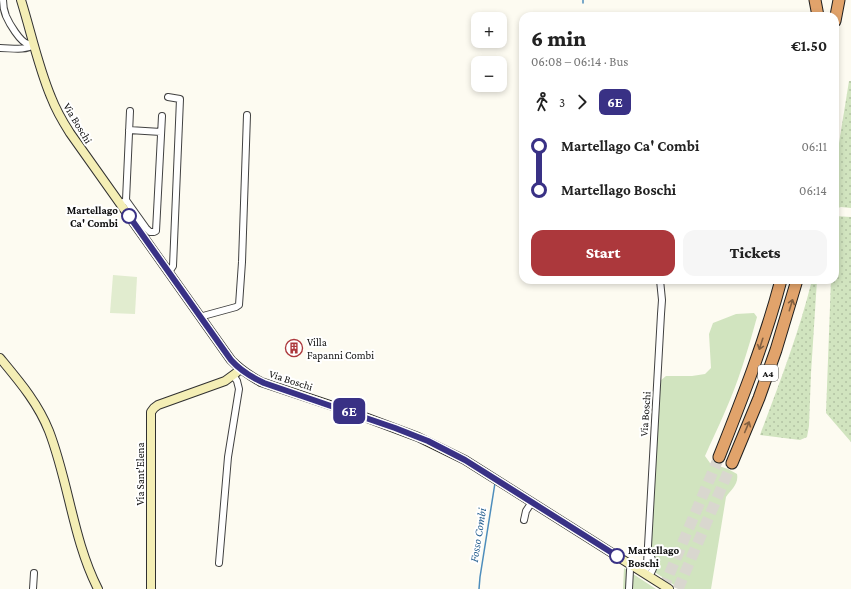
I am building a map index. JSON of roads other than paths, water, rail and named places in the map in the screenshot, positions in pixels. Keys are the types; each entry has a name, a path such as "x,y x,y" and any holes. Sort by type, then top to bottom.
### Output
{"highway":[{"path":"815,0 818,12"},
{"path":"820,12 821,0"},
{"path":"835,12 836,0"},
{"path":"837,12 840,0"},
{"name":"A4","path":"719,457 757,358 780,284"},
{"name":"A4","path":"732,463 759,398 776,350 796,284"}],"main road":[{"name":"Via Boschi","path":"21,0 51,97 61,119 78,147 124,202 168,272 231,360 240,369 264,383 388,425 428,441 465,460 669,589"},
{"path":"0,358 18,379 36,404 49,430 61,466 77,534 90,574 98,589"},
{"path":"233,375 240,369"},
{"name":"Via Sant'Elena","path":"151,589 151,412 158,405 225,381 233,375"}],"street":[{"path":"3,0 6,17 13,29 22,41 27,44 34,44"},
{"path":"0,48 24,49 30,48 34,44"},
{"path":"168,97 180,99 173,266 168,272"},
{"path":"124,202 130,111"},
{"path":"201,318 203,316 239,305 247,115"},
{"name":"Via Boschi","path":"124,202 150,232 156,231 162,116"},
{"path":"129,130 161,132"},
{"name":"Via Boschi","path":"646,574 662,300 660,284"},
{"path":"219,563 228,457 239,389 237,381 233,375"},
{"path":"524,520 526,511 532,502"},
{"path":"629,589 630,570 633,566"},
{"path":"33,589 34,573"}],"waterway":[{"name":"Fosso Combi","path":"479,589 495,483"}],"tunnel":[{"path":"663,589 719,457"},
{"path":"678,589 732,463"}],"place":[{"name":"Martellago Ca' Combi","path":"129,216"},
{"name":"Villa Fapanni Combi","path":"294,348"},
{"name":"Martellago Boschi","path":"617,556"}]}
